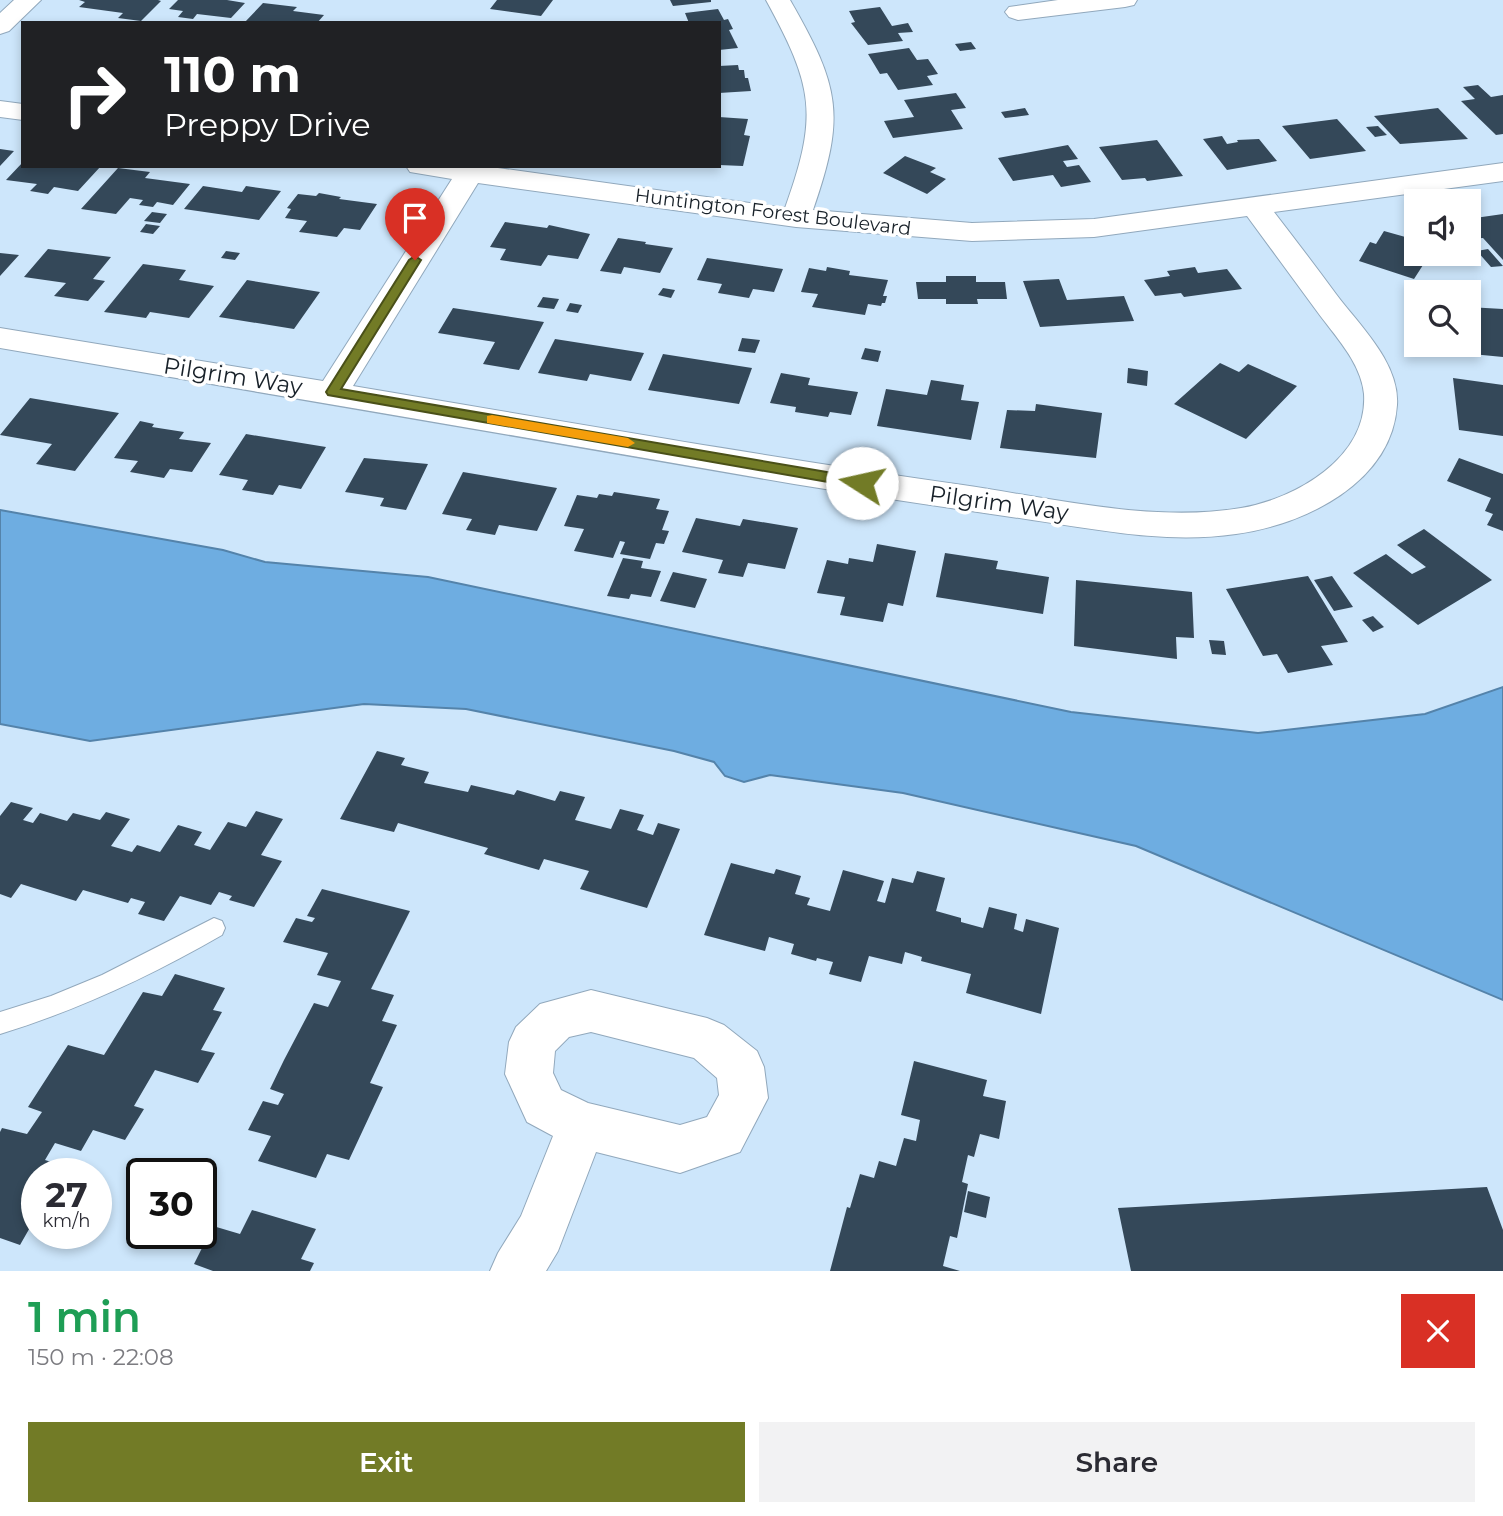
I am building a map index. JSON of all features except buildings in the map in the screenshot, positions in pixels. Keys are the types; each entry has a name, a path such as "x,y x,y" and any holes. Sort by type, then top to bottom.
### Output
{"street":[{"path":"0,26 29,0"},
{"path":"778,0 804,47 816,81 821,109 821,129 796,218"},
{"path":"1018,12 1125,0"},
{"path":"0,109 21,112"},
{"name":"Huntington Forest Boulevard","path":"434,168 796,218 945,230 1018,232 1094,228 1503,172"},
{"path":"333,392 470,173"},
{"name":"Pilgrim Way","path":"0,338 862,483 1139,523 1200,527 1245,522 1283,512 1321,494 1351,470 1372,439 1379,411 1379,387 1362,351 1255,206"},
{"path":"516,1271 540,1233 583,1125"}],"lane":[{"path":"0,1023 33,1014 172,953 214,928"}],"water":[{"path":"0,510 223,550 265,562 428,577 1071,712 1258,733 1425,714 1503,687 1503,1000 1136,846 903,793 770,775 744,782 725,776 714,762 674,751 466,709 364,704 90,741 0,724"}],"slow traffic":[{"path":"492,419 628,443"}],"route":[{"path":"415,260 333,392 862,483"}]}
